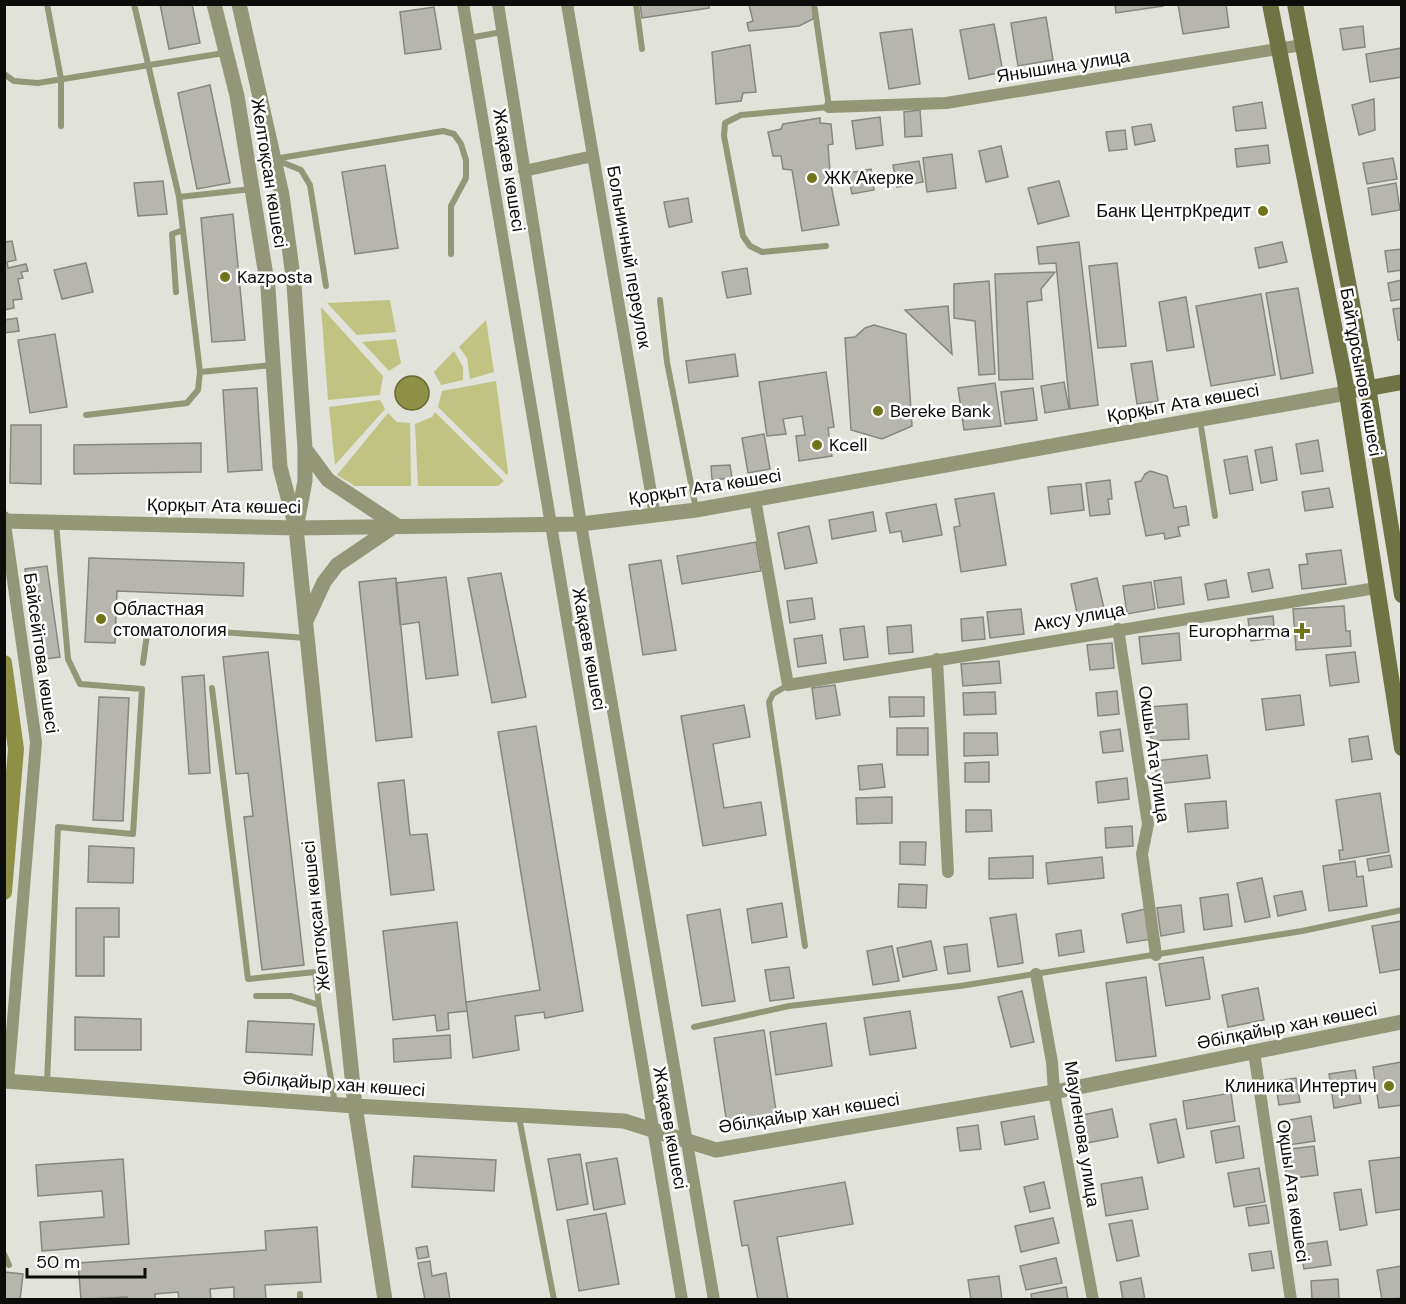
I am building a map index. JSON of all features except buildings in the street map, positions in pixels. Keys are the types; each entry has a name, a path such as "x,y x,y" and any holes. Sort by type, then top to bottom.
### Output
{"main road":[{"name":"Байтұрсынов көшесі","path":"1270,4 1347,393 1401,748"},
{"name":"Байтұрсынов көшесі","path":"1294,4 1368,387 1401,595"},
{"name":"Қорқыт Ата көшесі","path":"1347,393 1401,382"}],"street":[{"name":"Желтоқсан көшесі","path":"214,4 237,96 268,288 280,467 296,528 355,1106 385,1299"},
{"name":"Желтоқсан көшесі","path":"239,4 282,195 294,284 305,449 305,481 296,528"},
{"name":"Жақаев көшесі","path":"463,4 682,1299"},
{"name":"Жақаев көшесі","path":"498,4 581,524 714,1299"},
{"name":"Больничный переулок","path":"567,4 655,516"},
{"name":"Янышина улица","path":"829,107 946,103 1302,45"},
{"path":"525,171 593,156"},
{"name":"Қорқыт Ата көшесі","path":"5,519 296,528 581,524 696,510 1347,393"},
{"path":"305,449 328,480 396,525 337,565 324,582 306,622"},
{"path":"754,499 788,685"},
{"name":"Байсейітова көшесі","path":"5,519 36,742 6,1081"},
{"name":"Аксу улица","path":"788,685 1376,588"},
{"name":"Окшы Ата улица","path":"1118,629 1148,824 1142,854 1156,955"},
{"path":"938,659 948,872"},
{"name":"Мауленова улица","path":"1036,974 1052,1062 1054,1092 1093,1299"},
{"name":"Әбілқайыр хан көшесі","path":"6,1081 355,1106 624,1121 716,1150 1054,1092 1401,1022"},
{"name":"Оқшы Ата көшесі","path":"1254,1052 1291,1299"}],"lane":[{"path":"47,4 61,79 61,126"},
{"path":"86,415 187,403 198,390 200,372 179,197 134,4"},
{"path":"636,4 642,49"},
{"path":"814,4 829,107 741,116 725,123 724,136 743,236 750,246 762,252 826,246"},
{"path":"469,38 502,32"},
{"path":"4,74 14,81 38,83 226,52"},
{"path":"274,159 443,131 454,134 461,144 466,178 451,206 451,254"},
{"path":"274,159 301,170 310,185 327,286"},
{"path":"179,197 252,189"},
{"path":"176,292 172,234 183,230"},
{"path":"660,300 667,362 696,510"},
{"path":"200,372 273,365"},
{"path":"1200,419 1215,516"},
{"path":"47,1084 58,827 133,834 142,689 80,684 68,659 56,522"},
{"path":"143,663 148,627 308,638"},
{"path":"788,685 773,694 769,702 805,946"},
{"path":"212,688 248,979 315,972 335,1104"},
{"path":"694,1027 789,1006 960,986 1156,955 1401,910"},
{"path":"256,996 291,996 319,1005"},
{"path":"519,1116 554,1299"},
{"path":"4,1254 9,1265"}],"shaded area":[{"path":"390,300 396,332 357,335 327,303"},
{"path":"321,307 383,376 380,395 328,400"},
{"path":"486,320 494,372 470,379 467,358 459,347"},
{"path":"396,339 401,363 389,371 362,342"},
{"path":"454,351 463,367 463,380 441,385 434,372"},
{"path":"412,376 424,381 429,393 424,405 412,410 400,405 395,393 400,381"},
{"path":"496,381 507,475 438,407 442,391"},
{"path":"380,400 385,409 335,465 329,407"},
{"path":"435,412 504,481 498,486 418,486 415,424 432,417"},
{"path":"388,413 397,422 410,423 411,486 355,486 337,475"}],"waterway":[{"path":"4,663 16,749 4,892"}],"place":[{"name":"ЖК Акерке","path":"812,178"},
{"name":"Банк ЦентрКредит","path":"1263,211"},
{"name":"Kazposta","path":"225,277"},
{"name":"Bereke Bank","path":"878,411"},
{"name":"Kcell","path":"817,445"},
{"name":"Областная стоматология","path":"101,619"},
{"name":"Europharma","path":"1302,631"},
{"name":"Клиника Интертич","path":"1389,1086"}]}
